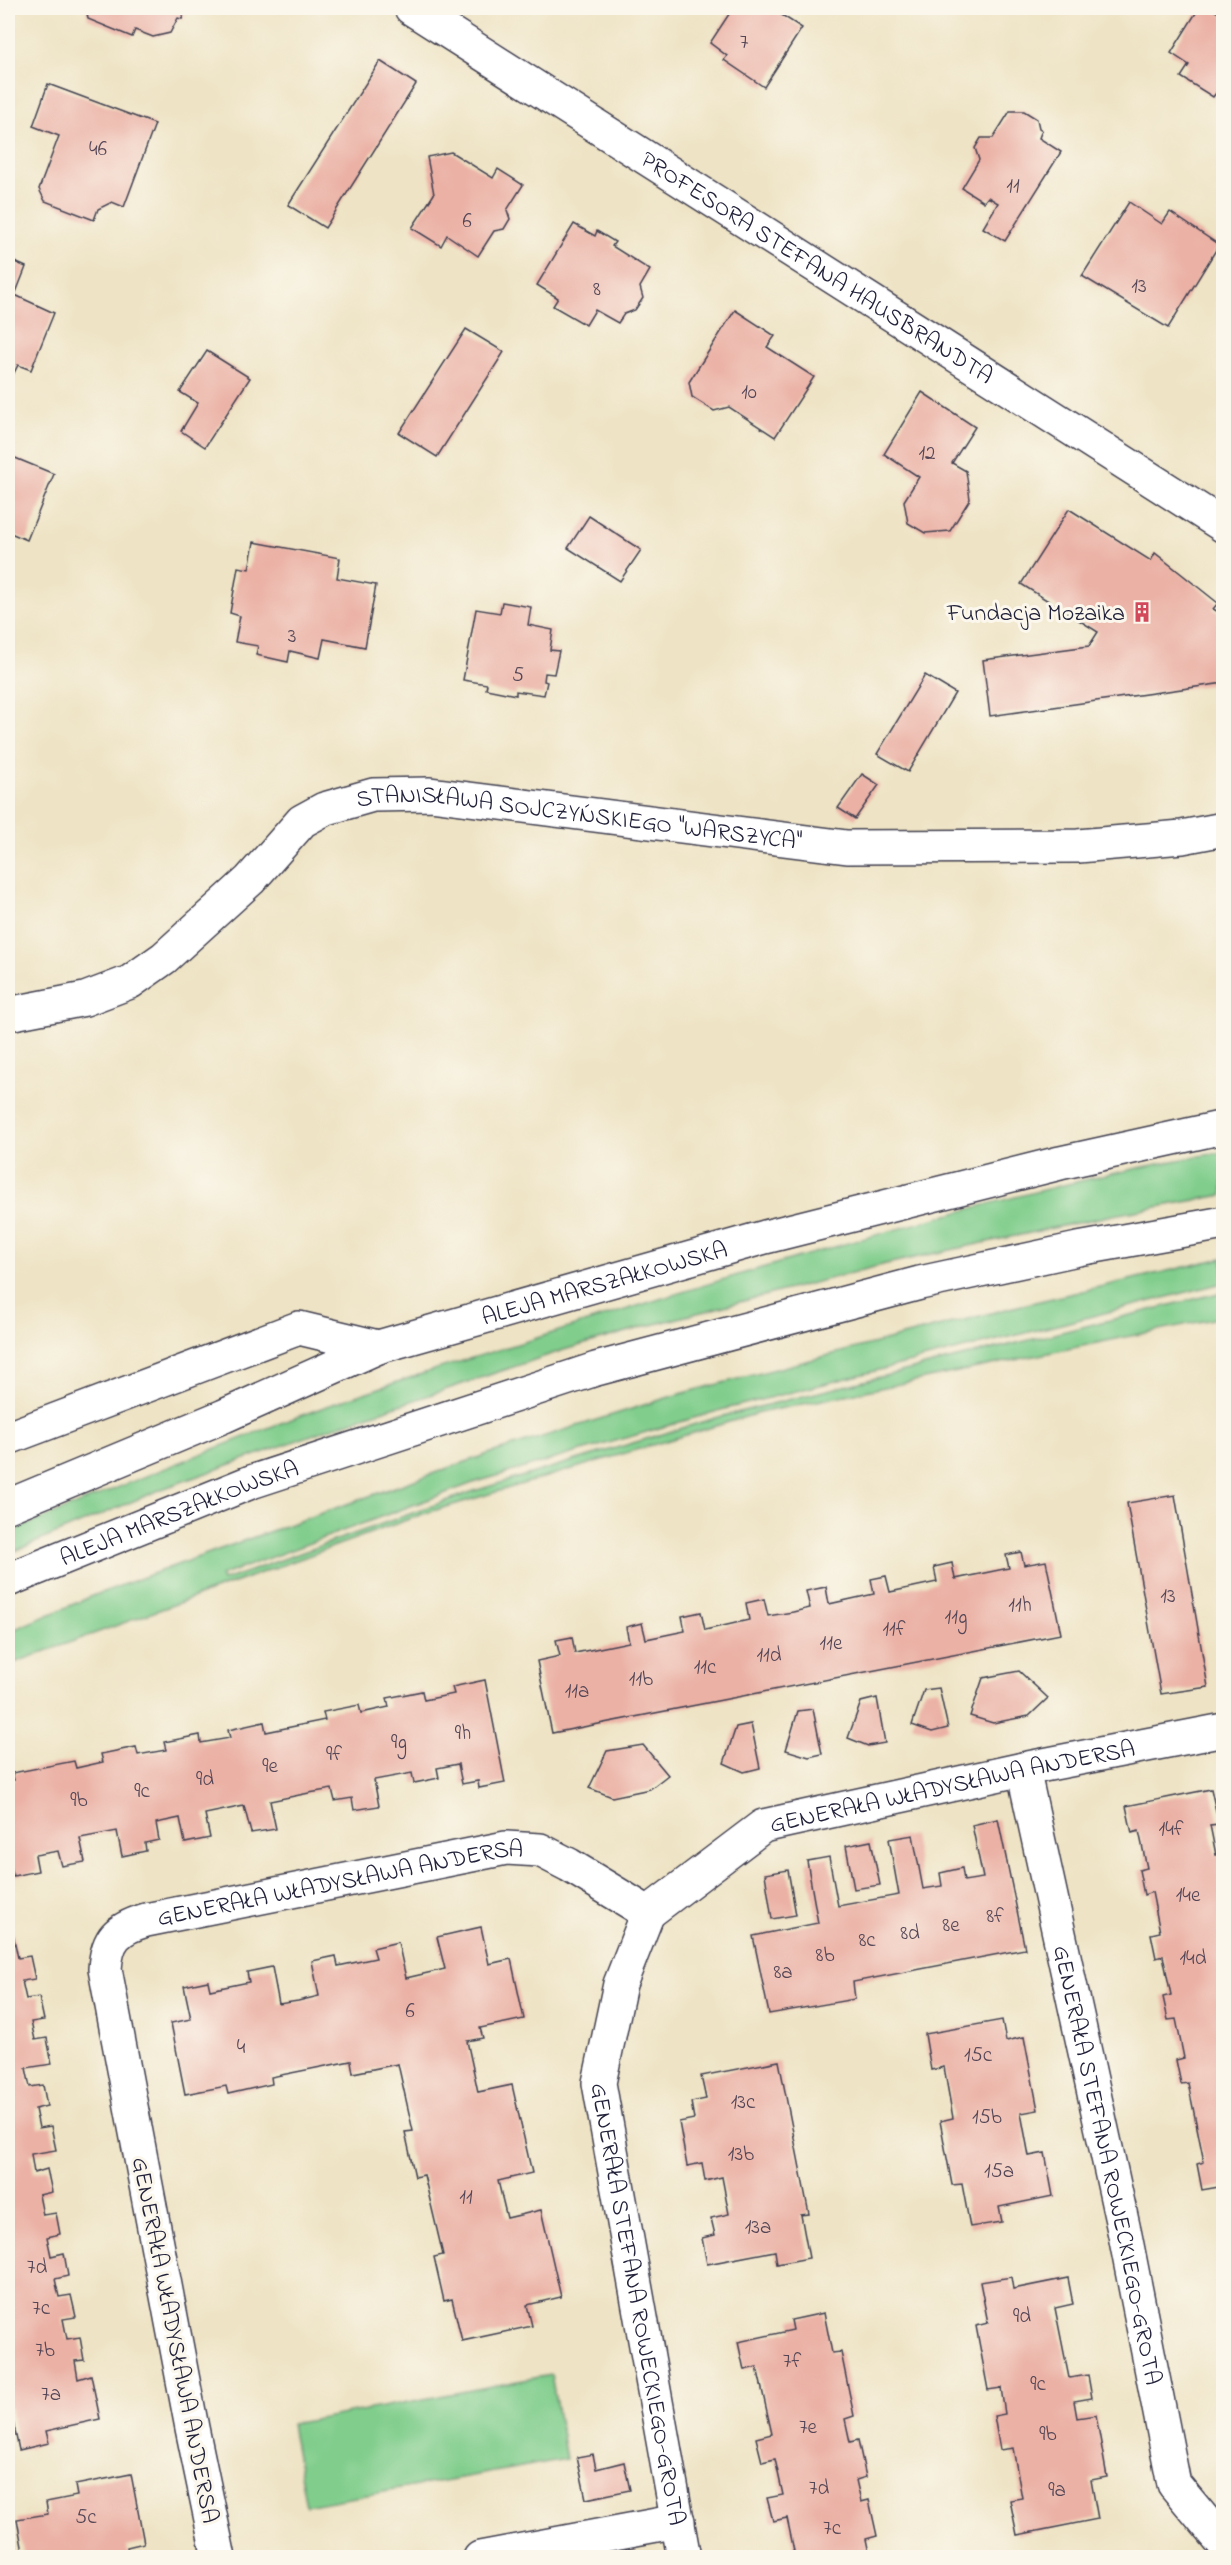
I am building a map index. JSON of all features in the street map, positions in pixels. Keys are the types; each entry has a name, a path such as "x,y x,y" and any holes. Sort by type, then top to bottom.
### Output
{"street":[{"name":"PROFESORA STEFANA HAUSBRANDTA","path":"411,8 1224,526"},
{"name":"STANISŁAWA SOJCZYŃSKIEGO \"WARSZYCA\"","path":"8,1014 85,999 130,982 164,958 250,880 302,821 324,809 373,795 430,794 847,847 1078,846 1182,837 1224,829"},
{"name":"ALEJA MARSZAŁKOWSKA","path":"8,1506 224,1416 378,1347 765,1237 1060,1163 1224,1127"},
{"name":"ALEJA MARSZAŁKOWSKA","path":"8,1580 251,1482 596,1369 920,1283 1078,1249 1224,1223"},
{"path":"8,1438 299,1328 378,1347"},
{"name":"GENERAŁA WŁADYSŁAWA ANDERSA","path":"219,2558 192,2428 105,1969 110,1941 125,1926 506,1848 540,1850 648,1913 763,1826 1023,1769 1224,1730"},
{"name":"GENERAŁA STEFANA ROWECKIEGO-GROTA","path":"1023,1769 1125,2235 1174,2484 1224,2544"},
{"name":"GENERAŁA STEFANA ROWECKIEGO-GROTA","path":"648,1913 620,1984 599,2083 684,2558"},
{"path":"480,2558 678,2521"}],"green space":[{"path":"1223,1152 1223,1195 1113,1215 886,1264 564,1350 331,1428 162,1489 8,1554 8,1533 230,1442 391,1384 690,1290 891,1231 1056,1187"},
{"path":"1223,1258 1223,1283 721,1410 473,1483 220,1576 222,1581 474,1491 719,1417 1223,1292 1223,1317 759,1413 423,1514 8,1665 8,1632 95,1595 488,1454 676,1395 1014,1307"},
{"path":"551,2375 566,2459 306,2506 291,2424"}],"building":[{"path":"86,8 186,8 182,19 178,18 170,33 153,37 135,30 132,37 88,19"},
{"path":"733,8 771,8 802,28 764,87 724,60 727,56 710,43"},
{"path":"1199,8 1210,8 1224,16 1224,91 1219,89 1213,97 1181,77 1189,65 1171,53"},
{"path":"380,61 416,84 325,228 288,205"},
{"path":"48,84 155,124 124,207 112,202 98,209 94,220 45,201 39,189 59,136 33,126"},
{"path":"1010,111 1024,111 1037,119 1039,128 1042,130 1039,138 1061,152 1005,241 983,228 998,203 988,197 984,202 962,188 979,160 975,148 981,138 993,138"},
{"path":"451,152 493,178 498,169 523,185 507,210 510,219 504,229 494,231 478,256 447,235 441,246 412,228 434,194 427,157"},
{"path":"1129,202 1162,224 1170,212 1219,245 1168,328 1082,276"},
{"path":"574,224 595,236 597,231 615,242 612,246 650,270 640,287 643,298 635,310 624,314 618,323 595,310 586,325 553,306 558,298 537,285"},
{"path":"8,259 26,267 15,295 54,313 31,370 18,365 11,379 8,380"},
{"path":"735,310 775,336 767,347 814,377 775,437 729,407 714,411 692,397 689,382"},
{"path":"466,329 504,352 437,457 399,433"},
{"path":"207,351 250,378 205,447 181,431 198,403 180,392"},
{"path":"922,392 975,427 952,463 966,471 970,499 950,531 925,533 908,523 904,501 919,477 884,454"},
{"path":"8,455 54,474 27,540 8,532"},
{"name":"Fundacja Mozaika","path":"1069,509 1151,561 1155,553 1218,603 1213,609 1224,615 1224,683 990,716 983,660 1089,646 1098,632 1021,584"},
{"path":"589,516 641,550 620,581 568,548"},
{"path":"254,542 340,558 337,578 376,585 365,647 324,639 320,658 290,651 288,662 256,655 258,646 235,642 240,616 230,613 238,567 249,569"},
{"path":"502,602 531,607 528,625 553,630 550,650 559,651 554,674 545,673 544,681 547,682 544,695 516,691 516,695 486,689 487,684 463,680 476,609 500,613"},
{"path":"925,675 955,693 908,772 877,754"},
{"path":"862,774 879,785 855,819 838,808"},
{"path":"1175,1495 1208,1687 1161,1694 1127,1503"},
{"path":"1021,1552 1024,1565 1046,1561 1061,1634 552,1733 537,1661 560,1656 556,1640 572,1637 575,1653 629,1642 626,1627 642,1623 646,1639 685,1631 682,1616 701,1612 705,1630 749,1620 746,1603 764,1599 768,1616 793,1612 810,1608 806,1591 826,1587 829,1604 874,1594 871,1579 886,1576 890,1592 937,1582 934,1567 952,1563 955,1579 1009,1568 1006,1555"},
{"path":"1019,1671 1048,1698 1029,1716 993,1723 970,1716 983,1678"},
{"path":"485,1680 505,1783 479,1788 478,1781 462,1784 458,1764 437,1768 439,1778 414,1783 412,1773 374,1780 379,1806 354,1810 352,1798 335,1801 332,1789 309,1793 270,1801 276,1829 251,1833 244,1806 205,1814 210,1838 185,1843 180,1818 156,1823 159,1840 145,1843 146,1851 122,1856 117,1831 80,1838 85,1862 62,1866 58,1851 35,1855 38,1871 13,1876 8,1852 8,1782 14,1780 12,1773 74,1761 76,1768 103,1762 101,1754 136,1747 138,1755 166,1750 164,1742 200,1735 201,1743 230,1738 228,1730 264,1722 266,1732 325,1720 323,1712 359,1705 361,1713 389,1707 387,1698 422,1691 424,1700 454,1694 452,1687"},
{"path":"939,1688 948,1728 932,1732 912,1725 924,1690"},
{"path":"877,1698 885,1743 868,1746 848,1738 861,1702"},
{"path":"813,1709 822,1754 809,1757 786,1750 798,1711"},
{"path":"751,1724 760,1768 744,1772 724,1763 736,1727"},
{"path":"643,1745 668,1775 650,1789 612,1797 589,1788 607,1751"},
{"path":"1211,1789 1219,1824 1210,1825 1216,1855 1224,1853 1224,2186 1202,2190 1197,2164 1204,2162 1188,2083 1181,2084 1176,2060 1184,2058 1176,2019 1168,2020 1163,1997 1171,1995 1163,1956 1156,1958 1151,1934 1160,1932 1152,1892 1144,1895 1139,1870 1147,1868 1139,1831 1132,1833 1126,1806"},
{"path":"998,1819 1025,1949 853,1982 855,1999 769,2014 753,1936 818,1923 807,1861 829,1857 838,1906 899,1895 889,1839 913,1835 923,1889 942,1886 940,1873 962,1868 964,1881 983,1878 972,1825"},
{"path":"871,1841 880,1885 854,1889 846,1846"},
{"path":"788,1870 796,1915 772,1919 765,1874"},
{"path":"481,1927 489,1964 511,1959 524,2019 480,2028 483,2038 467,2041 478,2092 512,2085 532,2173 498,2181 507,2218 541,2210 561,2297 527,2305 532,2326 462,2341 452,2299 444,2301 434,2257 443,2255 424,2175 415,2177 405,2132 413,2131 398,2064 353,2073 351,2061 271,2077 272,2084 228,2094 226,2086 185,2094 171,2023 191,2019 184,1986 208,1981 210,1990 249,1982 247,1972 272,1967 279,2004 298,2001 319,1996 312,1961 336,1956 338,1966 376,1958 373,1948 398,1942 406,1978 445,1969 437,1937"},
{"path":"13,1934 18,1958 30,1956 35,1979 22,1981 26,1999 39,1997 44,2020 31,2022 35,2040 47,2038 52,2064 26,2068 30,2087 43,2085 47,2106 35,2109 39,2128 51,2126 56,2150 31,2154 34,2173 47,2169 52,2192 39,2195 43,2215 56,2213 60,2234 47,2237 51,2256 64,2253 68,2276 55,2279 59,2297 71,2295 76,2317 63,2319 67,2339 80,2337 84,2360 75,2361 78,2379 91,2375 100,2419 46,2431 49,2443 19,2450 10,2407 8,2408 8,1936"},
{"path":"1002,2020 1006,2041 1024,2037 1038,2110 1021,2113 1029,2156 1045,2153 1053,2196 999,2207 1002,2222 970,2227 962,2184 952,2185 940,2121 953,2118 944,2067 931,2070 925,2034"},
{"path":"779,2061 809,2214 801,2215 809,2258 777,2264 775,2251 707,2264 702,2238 715,2235 711,2218 729,2214 722,2177 705,2181 702,2163 687,2166 679,2122 694,2119 691,2102 706,2099 701,2076"},
{"path":"1011,2277 1013,2289 1068,2278 1073,2304 1055,2308 1069,2378 1088,2375 1092,2398 1074,2401 1077,2418 1096,2415 1107,2477 1091,2480 1098,2519 1017,2535 1010,2500 1022,2498 1013,2448 1000,2450 994,2416 1005,2414 1001,2388 988,2390 976,2326 988,2323 980,2282"},
{"path":"824,2313 832,2353 841,2352 854,2416 845,2419 850,2442 858,2440 866,2477 856,2480 861,2502 869,2500 877,2536 866,2539 870,2558 780,2558 780,2555 794,2551 787,2518 773,2521 767,2498 783,2495 775,2459 762,2462 756,2438 772,2434 757,2367 744,2370 738,2342 793,2330 791,2320"},
{"path":"593,2454 596,2469 624,2462 630,2490 586,2499 577,2457"},
{"path":"131,2474 144,2543 127,2547 129,2558 24,2558 17,2519 48,2514 46,2502 77,2496 75,2485"}],"place":[{"name":"Fundacja Mozaika","path":"1142,612"}]}
